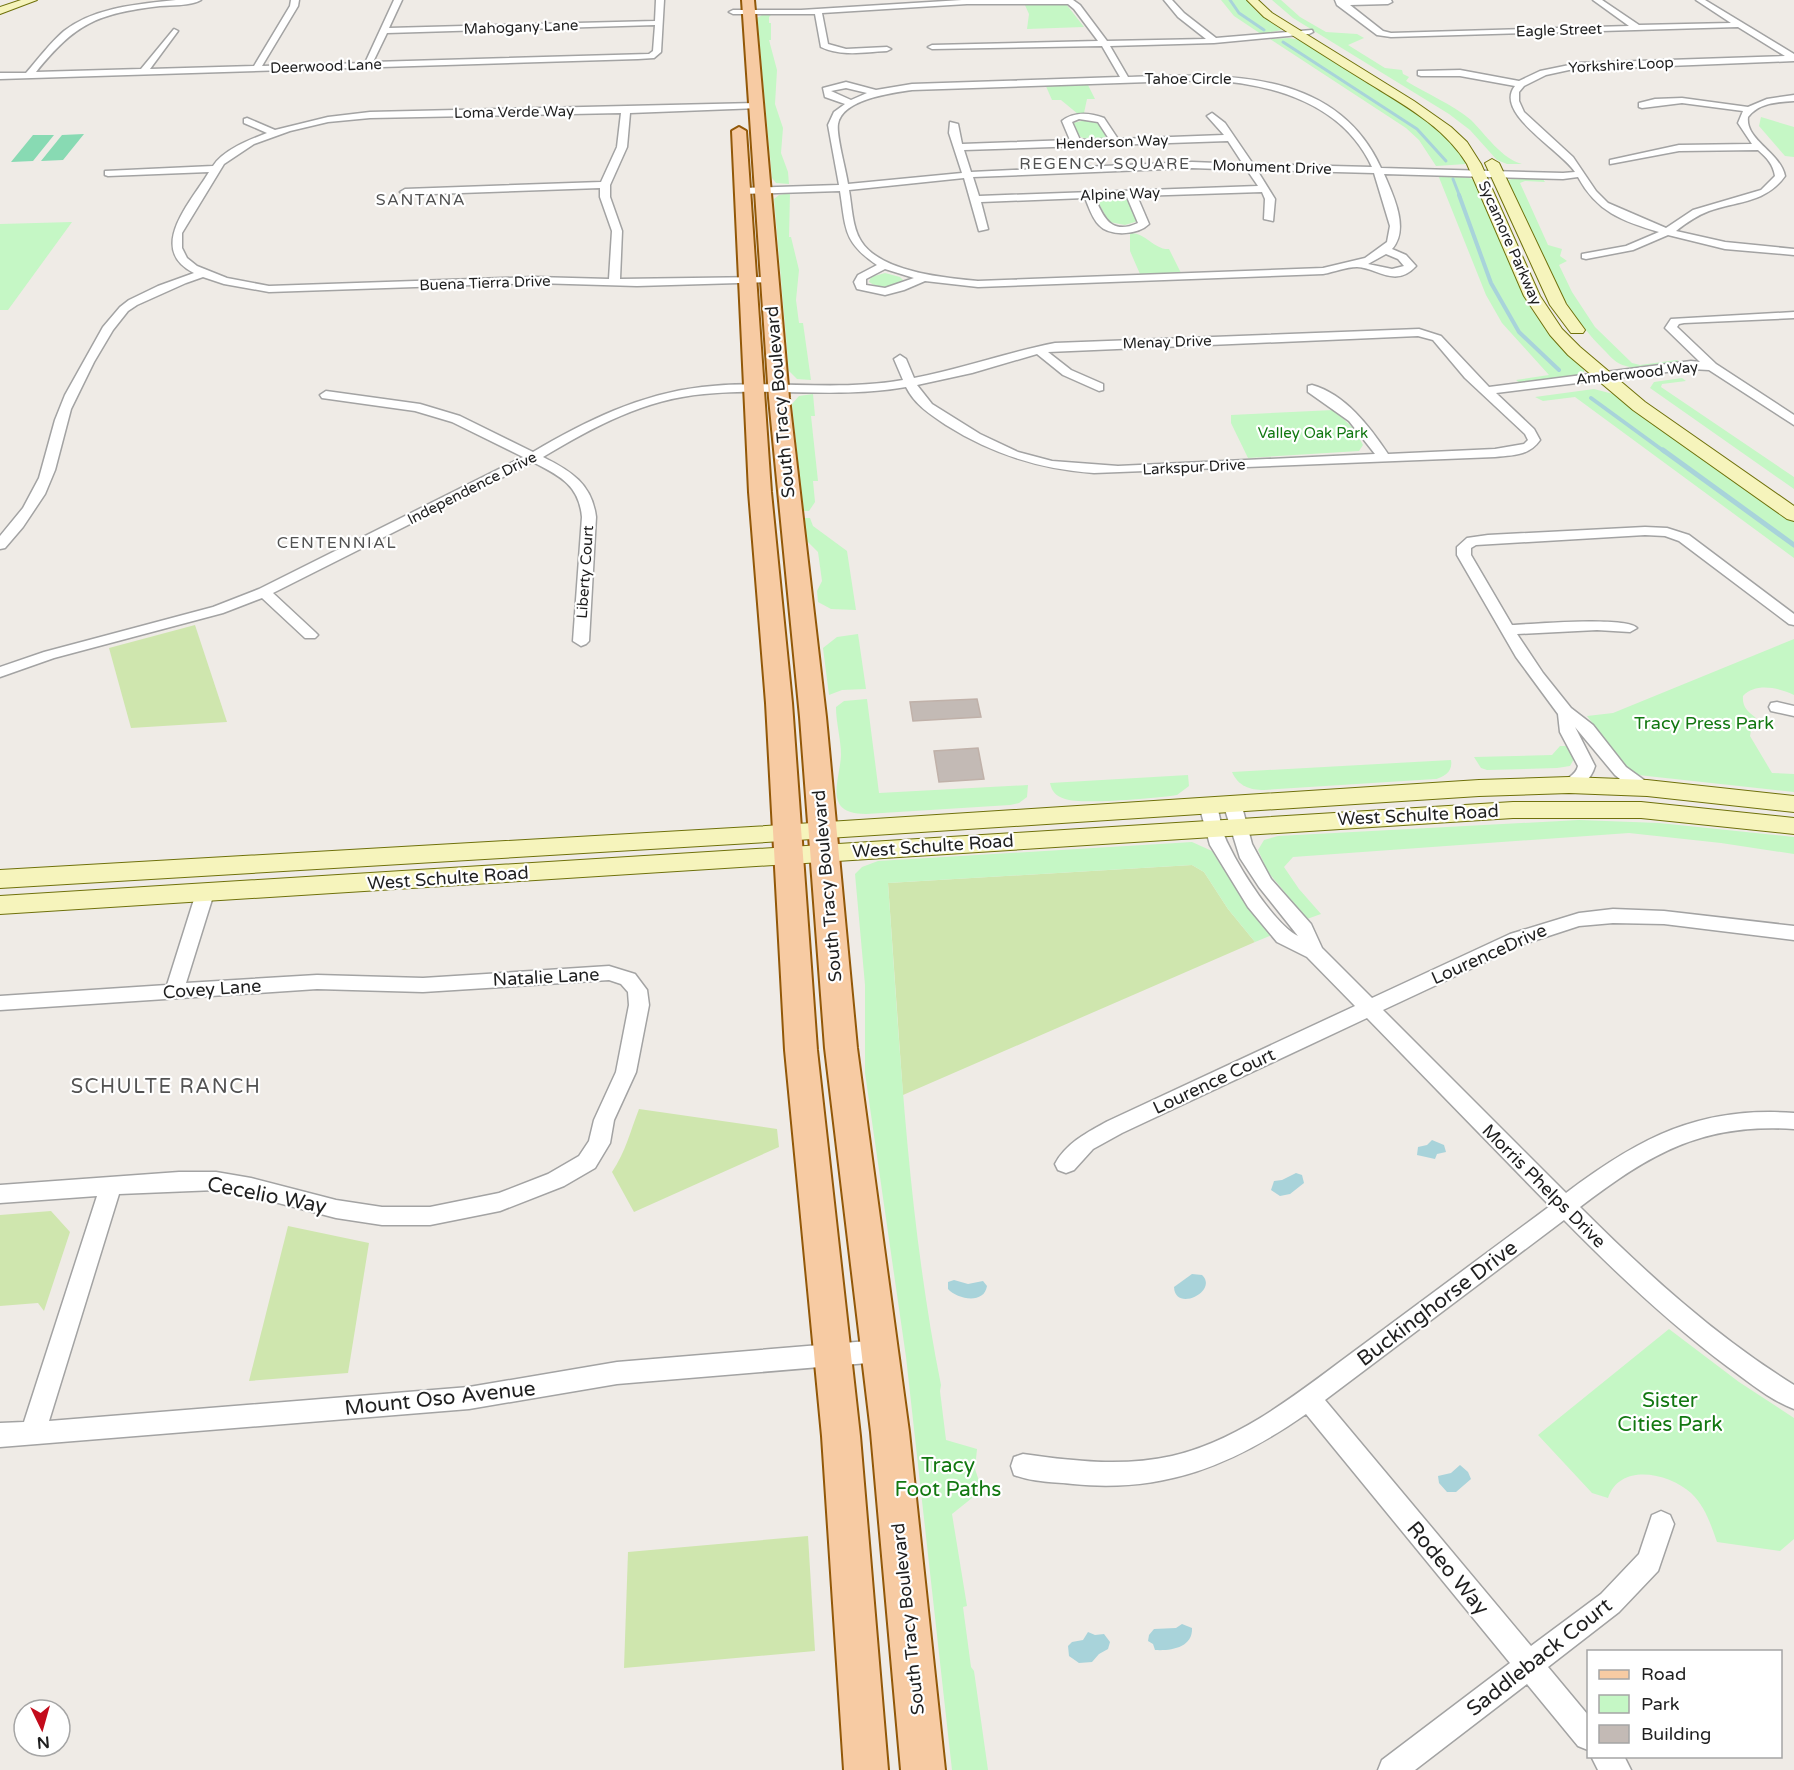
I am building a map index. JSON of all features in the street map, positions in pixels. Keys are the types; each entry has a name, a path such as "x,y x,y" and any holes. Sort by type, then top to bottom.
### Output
{"main road":[{"path":"0,11 29,0"},
{"name":"Sycamore Parkway","path":"1252,0 1261,10 1447,117 1479,145 1496,171 1557,305 1586,339"},
{"name":"Sycamore Parkway","path":"1267,0 1300,33 1434,121 1462,146 1477,170 1532,296 1556,332 1794,515"},
{"name":"South Tracy Boulevard","path":"742,7 747,106 756,190 766,389 812,706 841,1048 880,1351 923,1770"},
{"name":"Sycamore Parkway","path":"1598,352 1616,379 1717,442"},
{"name":"South Tracy Boulevard","path":"766,389 760,492 779,703 810,1154 833,1356 866,1770"},
{"name":"West Schulte Road","path":"0,905 205,893 823,841 1218,812 1479,788 1569,785 1647,788 1794,804"},
{"name":"West Schulte Road","path":"1218,812 1238,827 1453,813 1574,808 1641,810 1794,826"},
{"name":"West Schulte Road","path":"0,879 787,844"}],"street":[{"path":"29,75 62,38 78,26 116,12 197,0"},
{"path":"256,69 294,6 295,0"},
{"path":"368,65 398,0"},
{"path":"658,23 660,0"},
{"path":"1168,0 1180,15 1214,41"},
{"path":"1597,0 1637,28"},
{"path":"1700,0 1737,25 1794,58"},
{"path":"1340,1 1388,2"},
{"name":"Eagle Street","path":"1340,1 1380,33 1391,35 1737,25"},
{"path":"968,2 974,12"},
{"path":"742,7 818,10 968,2 1070,2 1077,7 1083,19 1104,43 1125,79"},
{"path":"818,10 824,45 828,48 887,49"},
{"name":"Deerwood Lane","path":"0,76 651,56 657,52 658,23"},
{"name":"Mahogany Lane","path":"383,31 658,23"},
{"path":"143,72 174,31"},
{"path":"932,47 1214,41 1300,33"},
{"name":"Yorkshire Loop","path":"1520,84 1549,72 1579,66 1794,58"},
{"path":"1240,79 1244,75 1264,73"},
{"path":"1421,73 1460,73 1520,84 1512,95 1520,114 1572,160 1596,200 1633,219 1728,246 1794,252"},
{"path":"1274,86 1281,81 1277,75"},
{"name":"Tahoe Circle","path":"1209,77 1240,79 1274,86 1311,101 1350,128 1368,148 1396,228 1395,237 1384,250 1358,263 1292,273 978,284 922,278 885,265 862,249 854,239 833,125 837,114 851,103 876,93 931,85 1209,77"},
{"name":"Tahoe Circle","path":"851,103 828,95 826,90 846,85 876,93"},
{"path":"1586,256 1619,252 1669,231 1697,213 1718,204 1761,194 1775,185 1780,176 1778,165 1745,132 1741,123 1742,118 1750,110 1772,101 1794,98"},
{"path":"1642,105 1656,101 1697,102 1750,110"},
{"name":"Loma Verde Way","path":"202,274 180,257 175,240 177,232 214,169 241,146 274,133 321,122 357,117 747,106"},
{"path":"614,283 618,241 617,231 605,197 605,185 622,147 626,110"},
{"path":"1212,116 1222,125 1265,189 1270,199 1269,219"},
{"path":"1076,143 1067,121 1077,117 1101,120 1114,141"},
{"path":"247,121 274,133"},
{"path":"953,124 983,229"},
{"name":"Henderson Way","path":"958,147 1231,138"},
{"path":"1613,162 1679,148 1761,147"},
{"name":"Monument Drive","path":"756,190 822,190 967,174 1183,165 1377,170 1395,173 1477,170 1563,176 1579,174"},
{"path":"108,173 214,169"},
{"path":"405,192 605,185"},
{"name":"Alpine Way","path":"975,199 1265,189"},
{"path":"1089,195 1102,222 1106,226 1122,230 1133,229 1144,224 1131,194"},
{"name":"Tahoe Circle","path":"1358,263 1387,272 1399,272 1411,266 1402,257 1384,250"},
{"name":"Tahoe Circle","path":"885,265 862,277 859,282 861,287 877,292 889,291 922,278"},
{"path":"0,545 32,504 43,484 61,418 72,391 112,323 134,302 150,293 202,274"},
{"name":"Buena Tierra Drive","path":"202,274 247,286 293,290 535,280 614,283 759,280"},
{"path":"1794,315 1684,320 1671,324 1676,334 1712,367 1794,421"},
{"name":"Menay Drive","path":"766,389 801,391 876,388 979,367 1039,350 1407,332 1428,334 1442,344 1490,395"},
{"path":"1039,350 1053,365 1079,381 1099,387"},
{"name":"Larkspur Drive","path":"900,359 916,394 928,406 989,445 1018,457 1061,466 1118,470 1506,452 1529,447 1534,440 1530,432 1490,395"},
{"name":"Amberwood Way","path":"1490,395 1616,379 1699,372 1712,367"},
{"name":"Independence Drive","path":"0,672 49,655 218,610 264,592 536,456 576,432 626,408 651,400 705,390 766,389"},
{"path":"1312,389 1352,414 1365,428 1384,458"},
{"name":"Liberty Court","path":"326,395 435,411 536,456 563,472 577,486 586,500 589,517 581,640"},
{"path":"1647,788 1627,779 1618,771 1589,729 1566,713 1509,630 1464,555 1464,547 1472,541 1488,539 1645,531 1667,532 1684,538 1794,621"},
{"path":"264,592 310,634"},
{"path":"1509,630 1597,626 1630,627"},
{"path":"1777,707 1794,711"},
{"path":"1566,713 1568,731 1586,760 1587,766 1584,775 1569,785"},
{"name":"Morris Phelps Drive","path":"1218,812 1224,856 1266,917 1284,937 1314,952 1564,1208 1628,1270 1682,1317 1755,1375 1794,1398"},
{"name":"Morris Phelps Drive","path":"1238,827 1253,864 1270,889 1304,928 1314,952"},
{"path":"174,992 205,893"},
{"name":"LourenceDrive","path":"1369,1009 1517,939 1549,927 1587,918 1637,916 1794,933"},
{"name":"Natalie Lane","path":"423,985 583,973 609,974 628,980 637,990 639,1005 626,1072 604,1120 599,1143 587,1162 556,1180 500,1202"},
{"name":"Covey Lane","path":"0,1004 317,982 423,985"},
{"name":"Lourence Court","path":"1066,1164 1086,1143 1114,1127 1369,1009"},
{"name":"Buckinghorse Drive","path":"1023,1466 1083,1474 1128,1474 1172,1469 1209,1457 1248,1438 1309,1399 1564,1208 1658,1143 1693,1130 1735,1122 1794,1121"},
{"name":"Cecelio Way","path":"0,1194 178,1181 216,1181 250,1187 336,1209 382,1216 430,1216 500,1202"},
{"path":"33,1432 111,1186"},
{"name":"Mount Oso Avenue","path":"0,1435 82,1431 469,1398 617,1373 880,1351"},
{"name":"Rodeo Way","path":"1309,1399 1587,1735"},
{"name":"Saddleback Court","path":"1392,1770 1610,1603 1649,1562 1660,1524"},
{"path":"1607,1758 1617,1770"}],"green space":[{"path":"1221,0 1247,0 1256,11 1282,30 1261,34 1234,16"},
{"path":"1272,0 1281,0 1300,17 1326,32 1357,34 1364,38 1348,45 1385,68 1402,70 1403,74 1409,77 1406,81 1464,114 1501,152 1522,164 1507,164 1497,160 1470,130 1449,114 1293,18"},
{"path":"1024,3 1066,4 1084,27 1027,29 1029,14"},
{"path":"772,14 769,17 771,40 769,40 777,70 775,104 783,128 781,153 788,172 789,184 776,183 772,178 757,18"},
{"path":"1270,39 1301,40 1367,79 1419,114 1441,131 1457,148 1466,164 1436,166 1419,140 1406,128"},
{"path":"1087,83 1095,99 1087,99 1084,113 1078,114 1061,100 1052,100 1045,84"},
{"path":"1761,117 1794,127 1794,157 1785,156 1759,126"},
{"path":"1086,120 1100,124 1106,135 1104,139 1084,138 1077,134 1073,123"},
{"path":"84,134 63,160 41,161 62,135"},
{"path":"33,135 54,135 33,161 11,162"},
{"path":"1438,175 1466,176 1475,181 1532,310 1584,368 1584,373 1578,376 1520,383 1516,380 1549,375 1502,323 1486,295"},
{"path":"1543,179 1545,182 1520,183 1548,245 1562,249 1560,256 1567,261 1559,265 1572,292 1595,327 1632,363 1640,365 1677,360 1681,363 1646,368 1622,365 1616,362 1587,332 1548,271 1508,183 1508,180"},
{"path":"790,193 789,237 791,237 799,270 796,300 799,323 803,323 811,380 797,379 789,371 774,199 779,195"},
{"path":"1125,197 1130,201 1138,221 1125,225 1109,222 1098,202 1099,198"},
{"path":"72,222 8,310 0,310 0,224"},
{"path":"1130,233 1140,235 1159,247 1169,249 1181,273 1140,274 1130,251"},
{"path":"885,273 903,280 886,287 869,282 871,277"},
{"path":"1682,378 1686,381 1662,384 1661,387 1794,477 1794,489 1650,388 1654,382"},
{"path":"1594,389 1617,395 1794,521 1794,558 1575,397 1543,401 1535,397"},
{"path":"813,394 815,416 811,416 818,481 813,481 815,502 809,511 803,511 792,404 799,396"},
{"name":"Valley Oak Park","path":"1334,410 1354,429 1363,445 1359,451 1248,458 1231,423 1231,415"},
{"path":"803,518 810,518 813,526 847,551 856,610 831,609 818,602 817,591 822,581 818,552 805,539"},
{"path":"195,625 227,722 131,728 109,648"},
{"path":"858,634 866,689 842,690 829,695 823,648 837,637"},
{"name":"Tracy Press Park","path":"1794,639 1794,695 1782,690 1754,689 1743,696 1743,703 1750,714 1756,718 1753,720 1750,736 1772,773 1794,774 1794,792 1638,775 1625,766 1587,716 1613,713"},
{"path":"867,699 879,793 1028,785 1027,797 1019,803 1010,805 866,814 852,813 843,808 838,802 837,794 841,755 836,707 844,701"},
{"path":"1560,746 1570,746 1575,757 1570,766 1487,770 1481,768 1474,757 1552,755"},
{"path":"1451,760 1448,773 1435,779 1264,790 1245,786 1232,772"},
{"path":"1188,775 1189,786 1177,795 1120,800 1074,801 1065,799 1055,793 1050,783"},
{"path":"1579,820 1659,823 1794,837 1794,854 1629,833 1293,857 1284,867 1299,889 1321,914 1307,919 1268,872 1258,850 1264,840 1278,836"},
{"name":"Tracy Foot Paths","path":"1192,842 1212,851 1244,901 1272,935 1255,942 1228,909 1204,872 1192,865 888,883 901,1072 913,1198 920,1260 941,1385 946,1440 977,1449 975,1469 982,1490 952,1514 967,1606 963,1607 971,1667 974,1671 988,1770 952,1770 906,1357 865,1073 865,985 855,874 862,867 878,861"},
{"path":"1192,865 1204,872 1228,909 1255,942 903,1095 888,883"},
{"path":"639,1109 777,1129 779,1147 634,1212 612,1172 624,1149"},
{"path":"51,1211 70,1232 44,1311 38,1303 0,1306 0,1215"},
{"path":"288,1226 369,1243 348,1373 249,1381"},
{"name":"Sister Cities Park","path":"1669,1329 1739,1382 1794,1418 1794,1539 1780,1551 1717,1542 1707,1516 1696,1498 1682,1486 1658,1476 1634,1475 1623,1479 1614,1487 1608,1498 1592,1493 1538,1435"},
{"path":"808,1536 815,1651 624,1668 628,1552"}],"water":[{"path":"1432,1140 1444,1145 1446,1152 1437,1154 1435,1159 1417,1155 1418,1147 1427,1145"},
{"path":"1296,1173 1302,1175 1304,1183 1290,1194 1280,1196 1271,1190 1274,1181"},
{"path":"1192,1274 1202,1275 1206,1281 1201,1293 1188,1299 1176,1295 1174,1287"},
{"path":"954,1280 968,1284 983,1281 987,1286 981,1296 964,1297 948,1289 948,1282"},
{"path":"1460,1465 1468,1472 1471,1479 1456,1492 1447,1492 1439,1483 1438,1476 1451,1473"},
{"path":"1182,1624 1192,1628 1189,1640 1180,1647 1155,1650 1153,1644 1148,1641 1154,1629 1176,1628"},
{"path":"1088,1632 1095,1635 1104,1634 1110,1642 1108,1649 1092,1662 1079,1663 1069,1656 1068,1646 1072,1642 1083,1640"}],"building":[{"path":"977,699 981,717 913,721 910,702"},
{"path":"978,748 984,779 939,782 934,751"}],"waterway":[{"path":"1230,0 1239,13 1264,30"},
{"path":"1283,42 1417,129 1446,161"},
{"path":"1453,179 1460,197"},
{"path":"1459,195 1491,283 1519,332 1559,370"},
{"path":"1591,398 1665,452"},
{"path":"1663,450 1794,545"}],"district":[{"name":"REGENCY SQUARE","path":"1105,163"},
{"name":"SANTANA","path":"421,199"},
{"name":"CENTENNIAL","path":"337,542"},
{"name":"SCHULTE RANCH","path":"166,1086"}]}
